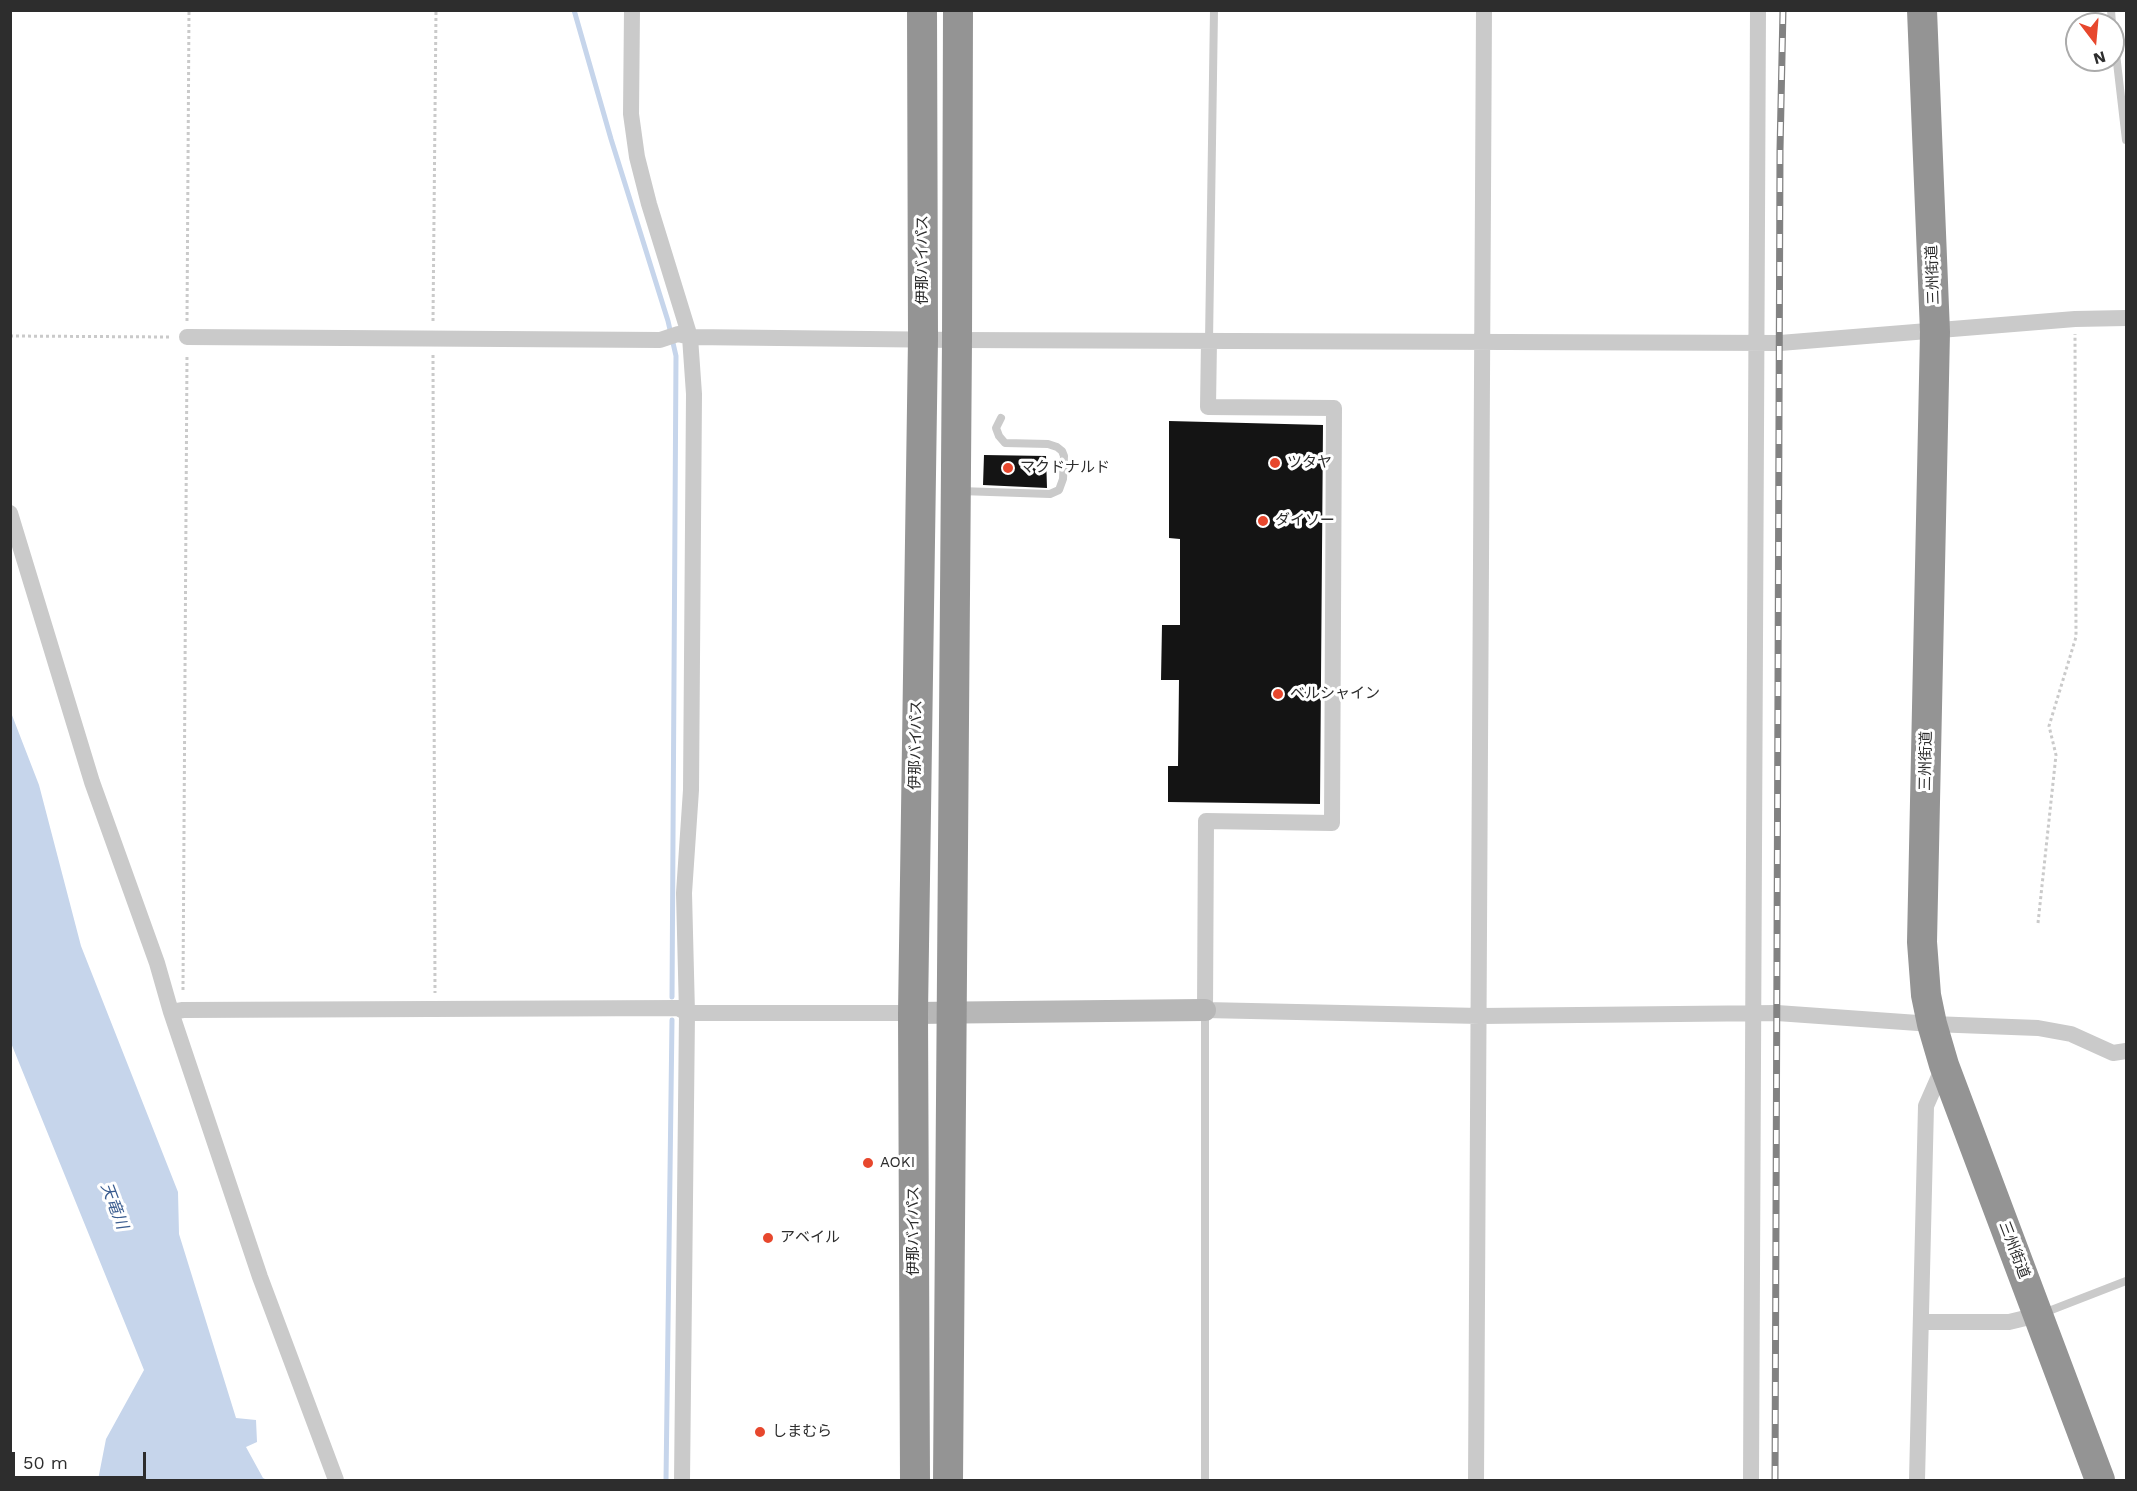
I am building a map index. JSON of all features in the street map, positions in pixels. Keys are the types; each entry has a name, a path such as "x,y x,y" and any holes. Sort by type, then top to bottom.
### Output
{"highway":[{"name":"伊那バイパス","path":"915,1480 913,1013 923,339 922,10"},
{"path":"948,1480 958,10"},
{"name":"三州街道","path":"1922,10 1935,332 1922,942 1926,995 1944,1065 2100,1480"}],"street":[{"path":"632,10 631,114 637,157 684,336 694,394 691,790 684,893 687,1013 682,1480"},
{"path":"1476,1480 1484,10"},
{"path":"1751,1480 1758,10"},
{"path":"187,337 660,340 684,336 957,340 1780,343 2075,319 2127,318"},
{"path":"1205,1010 1206,821 1332,823 1334,408 1209,407 1209,341"},
{"path":"10,513 92,782 157,963 177,1011 260,1276 336,1480"},
{"path":"177,1011 678,1008 687,1013 1205,1010 1480,1016 1754,1013 2038,1028 2071,1034 2113,1053 2127,1051"},
{"path":"1917,1480 1926,1106 1944,1065"},
{"path":"1920,1322 2009,1322 2038,1315"}],"lane":[{"path":"1209,341 1214,10"},
{"path":"2119,72 2127,140"},
{"path":"956,491 1050,494 1059,490 1063,479 1064,456 1062,451 1048,444 1005,443 996,428 1001,418"},
{"path":"1205,1010 1205,1480"},
{"path":"2038,1315 2127,1281"}],"path":[{"path":"177,1011 187,337 189,10"},
{"path":"435,1010 433,337 436,10"},
{"path":"2038,923 2056,755 2049,726 2076,637 2075,319"},
{"path":"10,336 187,337"}],"water":[{"name":"天竜川","path":"10,710 39,785 81,946 178,1192 179,1234 236,1418 256,1420 257,1442 246,1447 263,1478 267,1480 98,1480 106,1439 144,1370 11,1043"}],"building":[{"path":"1169,421 1323,425 1320,804 1168,802 1168,766 1178,766 1179,680 1161,680 1162,625 1180,625 1180,539 1169,538"},
{"path":"984,455 1046,456 1047,488 983,485"}],"waterway":[{"path":"574,10 611,139 668,321 676,356 672,997"},
{"path":"666,1480 672,1020"}],"railway":[{"path":"1775,1480 1780,150 1783,10"}],"place":[{"name":"ツタヤ","path":"1275,463"},
{"name":"マクドナルド","path":"1008,468"},
{"name":"ダイソー","path":"1263,521"},
{"name":"ベルシャイン","path":"1278,694"},
{"name":"AOKI","path":"868,1163"},
{"name":"アベイル","path":"768,1238"},
{"name":"しまむら","path":"760,1432"}]}
